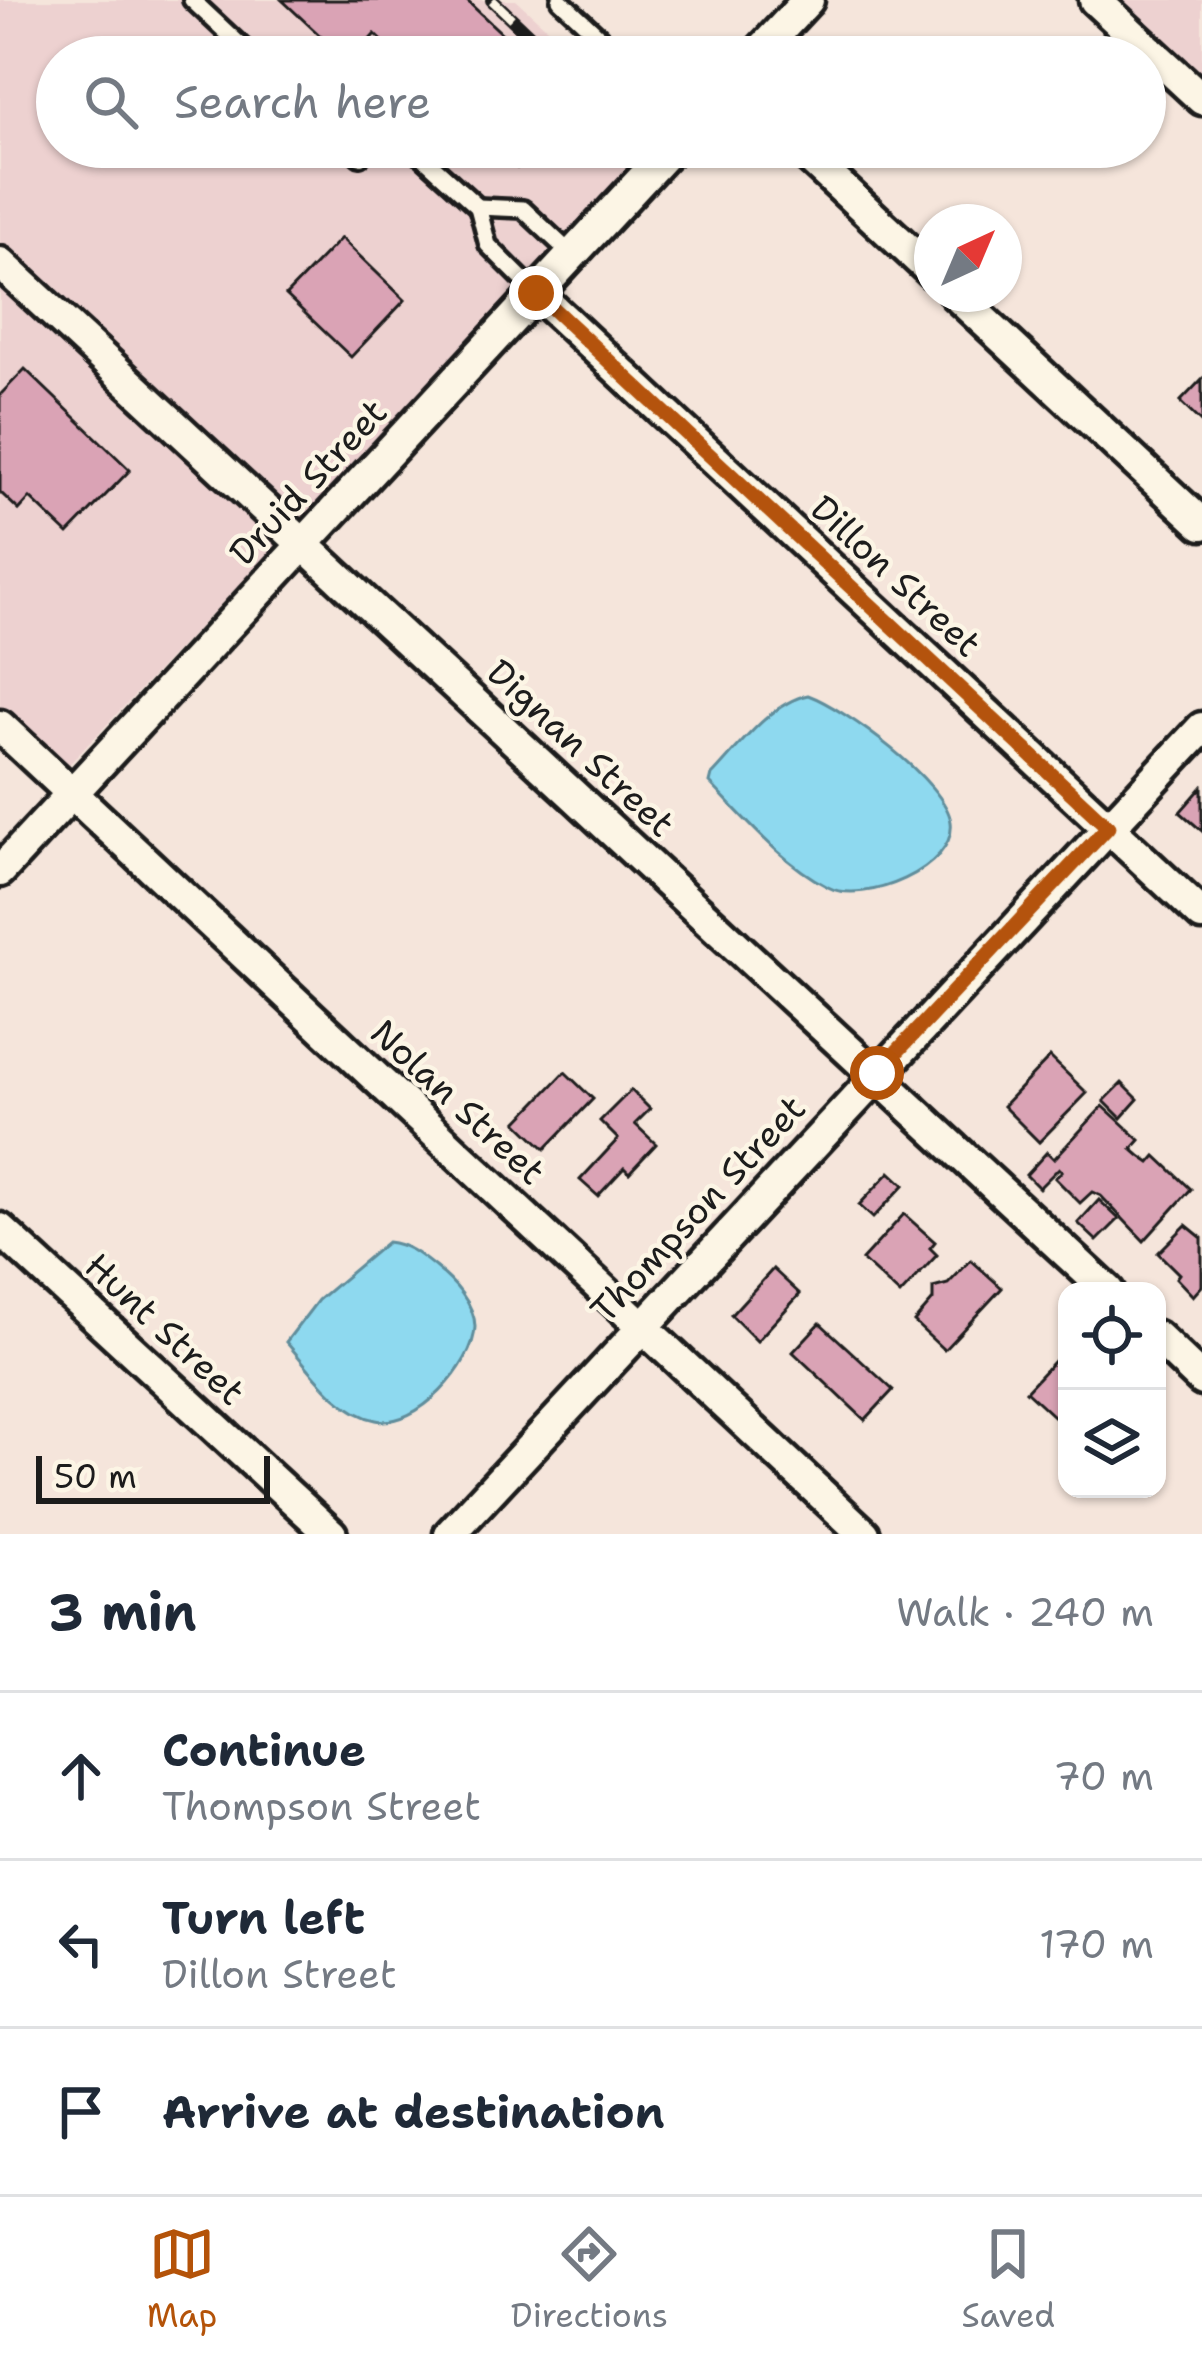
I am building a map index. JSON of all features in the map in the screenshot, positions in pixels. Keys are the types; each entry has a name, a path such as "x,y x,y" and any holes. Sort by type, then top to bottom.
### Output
{"street":[{"path":"775,36 808,0"},
{"path":"1095,0 1134,36"},
{"path":"1166,66 1202,99"},
{"name":"Druid Street","path":"0,871 653,168"},
{"path":"821,168 914,255"},
{"name":"Dignan Street","path":"0,262 1098,1282"},
{"name":"Dillon Street","path":"536,293 1202,915"},
{"path":"975,312 1202,524"},
{"name":"Nolan Street","path":"0,726 864,1534"},
{"name":"Thompson Street","path":"450,1534 1202,728"},
{"name":"Hunt Street","path":"0,1229 331,1534"},
{"path":"1166,1346 1202,1380"}],"lane":[{"path":"192,0 231,36"},
{"path":"564,1 600,36"},
{"path":"435,168 478,207 488,244 536,293"},
{"path":"478,207 523,209 572,255"}],"shaded area":[{"path":"0,0 516,0 556,36 36,36 36,168 633,168 63,771 0,711"},
{"path":"1106,0 1202,0 1202,90 1166,56 1166,36 1144,36"}],"water":[{"path":"808,695 891,748 945,806 951,822 949,839 924,868 884,887 844,892 828,887 780,853 710,783 712,775 768,717"},
{"path":"387,1242 413,1251 449,1279 467,1302 475,1327 465,1359 440,1391 409,1415 376,1420 337,1399 286,1342 318,1300"}],"building":[{"path":"282,0 466,0 505,36 375,34 321,36"},
{"path":"341,238 405,300 351,357 286,295"},
{"path":"25,369 130,470 68,534 30,498 19,510 0,492 0,395"},
{"path":"1202,379 1202,423 1180,402"},
{"path":"1202,787 1202,831 1180,812"},
{"path":"1050,1057 1087,1093 1039,1142 1003,1106"},
{"path":"565,1072 593,1099 545,1149 517,1122"},
{"path":"1122,1083 1138,1099 1121,1118 1104,1101"},
{"path":"631,1090 650,1109 635,1124 656,1144 598,1196 580,1180 618,1139 600,1121"},
{"path":"1103,1106 1140,1140 1132,1149 1150,1163 1156,1156 1191,1189 1144,1241 1101,1196 1092,1192 1080,1203 1055,1178 1062,1171 1059,1168 1039,1188 1026,1175 1047,1152 1054,1159"},
{"path":"890,1172 904,1185 873,1218 859,1205"},
{"path":"1099,1200 1119,1219 1097,1241 1078,1223"},
{"path":"904,1214 935,1242 930,1248 937,1255 900,1295 862,1260"},
{"path":"1186,1225 1202,1238 1202,1286 1193,1296 1158,1253"},
{"path":"971,1260 1002,1288 944,1350 914,1322 933,1300 933,1288 948,1284"},
{"path":"773,1269 800,1294 757,1341 731,1315"},
{"path":"820,1323 893,1390 865,1420 793,1352"},
{"path":"1058,1357 1058,1420 1026,1391"}],"railway":[{"path":"492,0 530,36"}],"route":[{"path":"536,293 1108,827 877,1073"}]}
